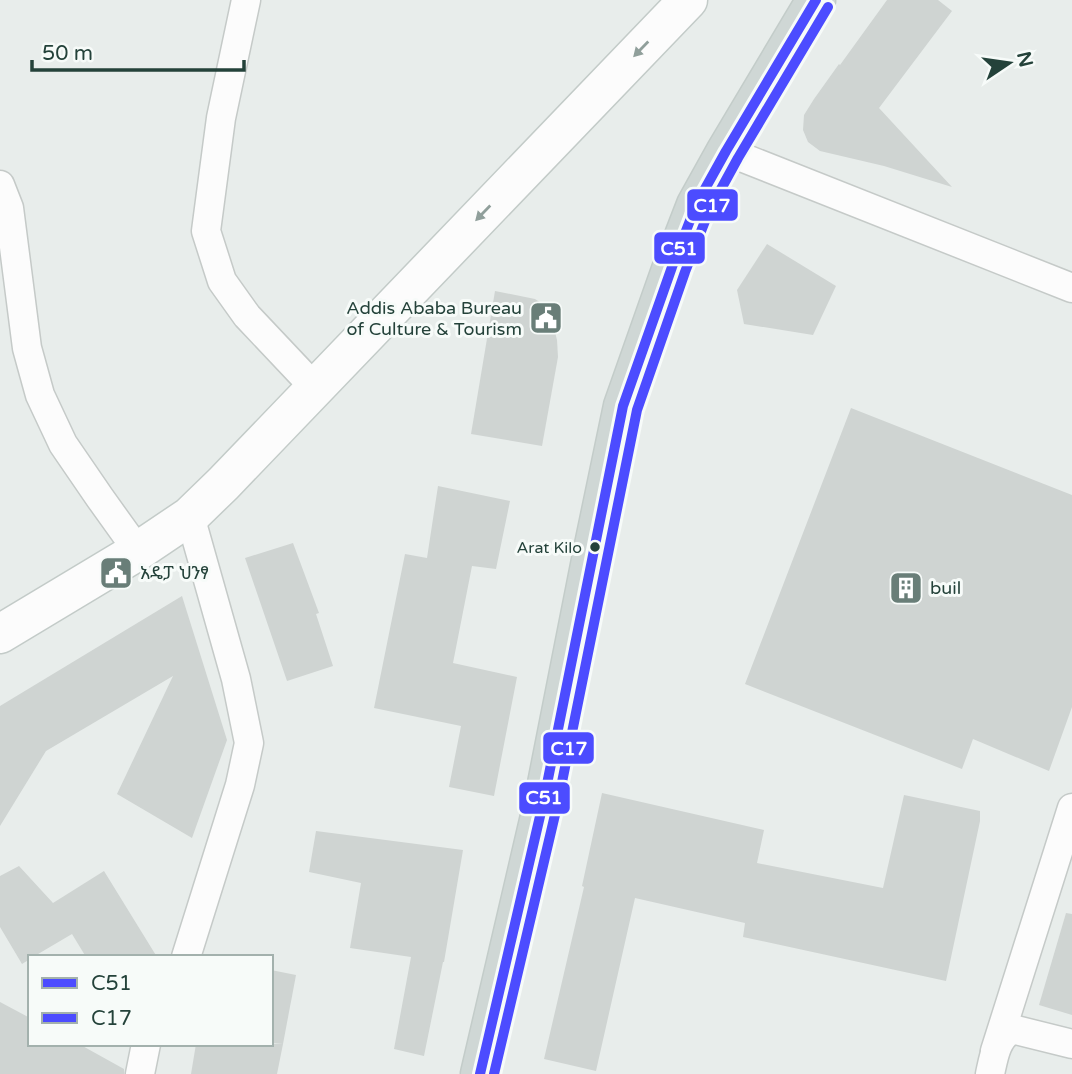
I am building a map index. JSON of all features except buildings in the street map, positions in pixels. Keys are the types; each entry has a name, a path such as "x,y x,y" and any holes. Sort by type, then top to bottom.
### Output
{"main road":[{"path":"483,1073 544,799 623,406 696,205 816,0"}],"street":[{"path":"246,0 221,118 206,230 222,281 247,316 315,388"},
{"path":"0,634 138,551 190,516 688,0"},
{"path":"726,151 1072,288"},
{"path":"3,201 27,348 40,395 63,444 138,551"},
{"path":"187,955 240,785 249,743 236,679 190,516"},
{"path":"992,1063 1072,808"},
{"path":"992,1063 1004,1034 1012,1029 1072,1044"},
{"path":"140,1074 146,1046"}],"transit line":[{"name":"C51","path":"480,1074 544,799 623,406 696,205 816,0"},
{"name":"C17","path":"494,1074 558,802 637,410 709,211 828,7"}],"place":[{"name":"Addis Ababa Bureau of Culture & Tourism","path":"546,318"},
{"name":"Arat Kilo","path":"595,547"},
{"name":"አዴፓ ህንፃ","path":"116,573"},
{"name":"buil","path":"906,588"}]}
